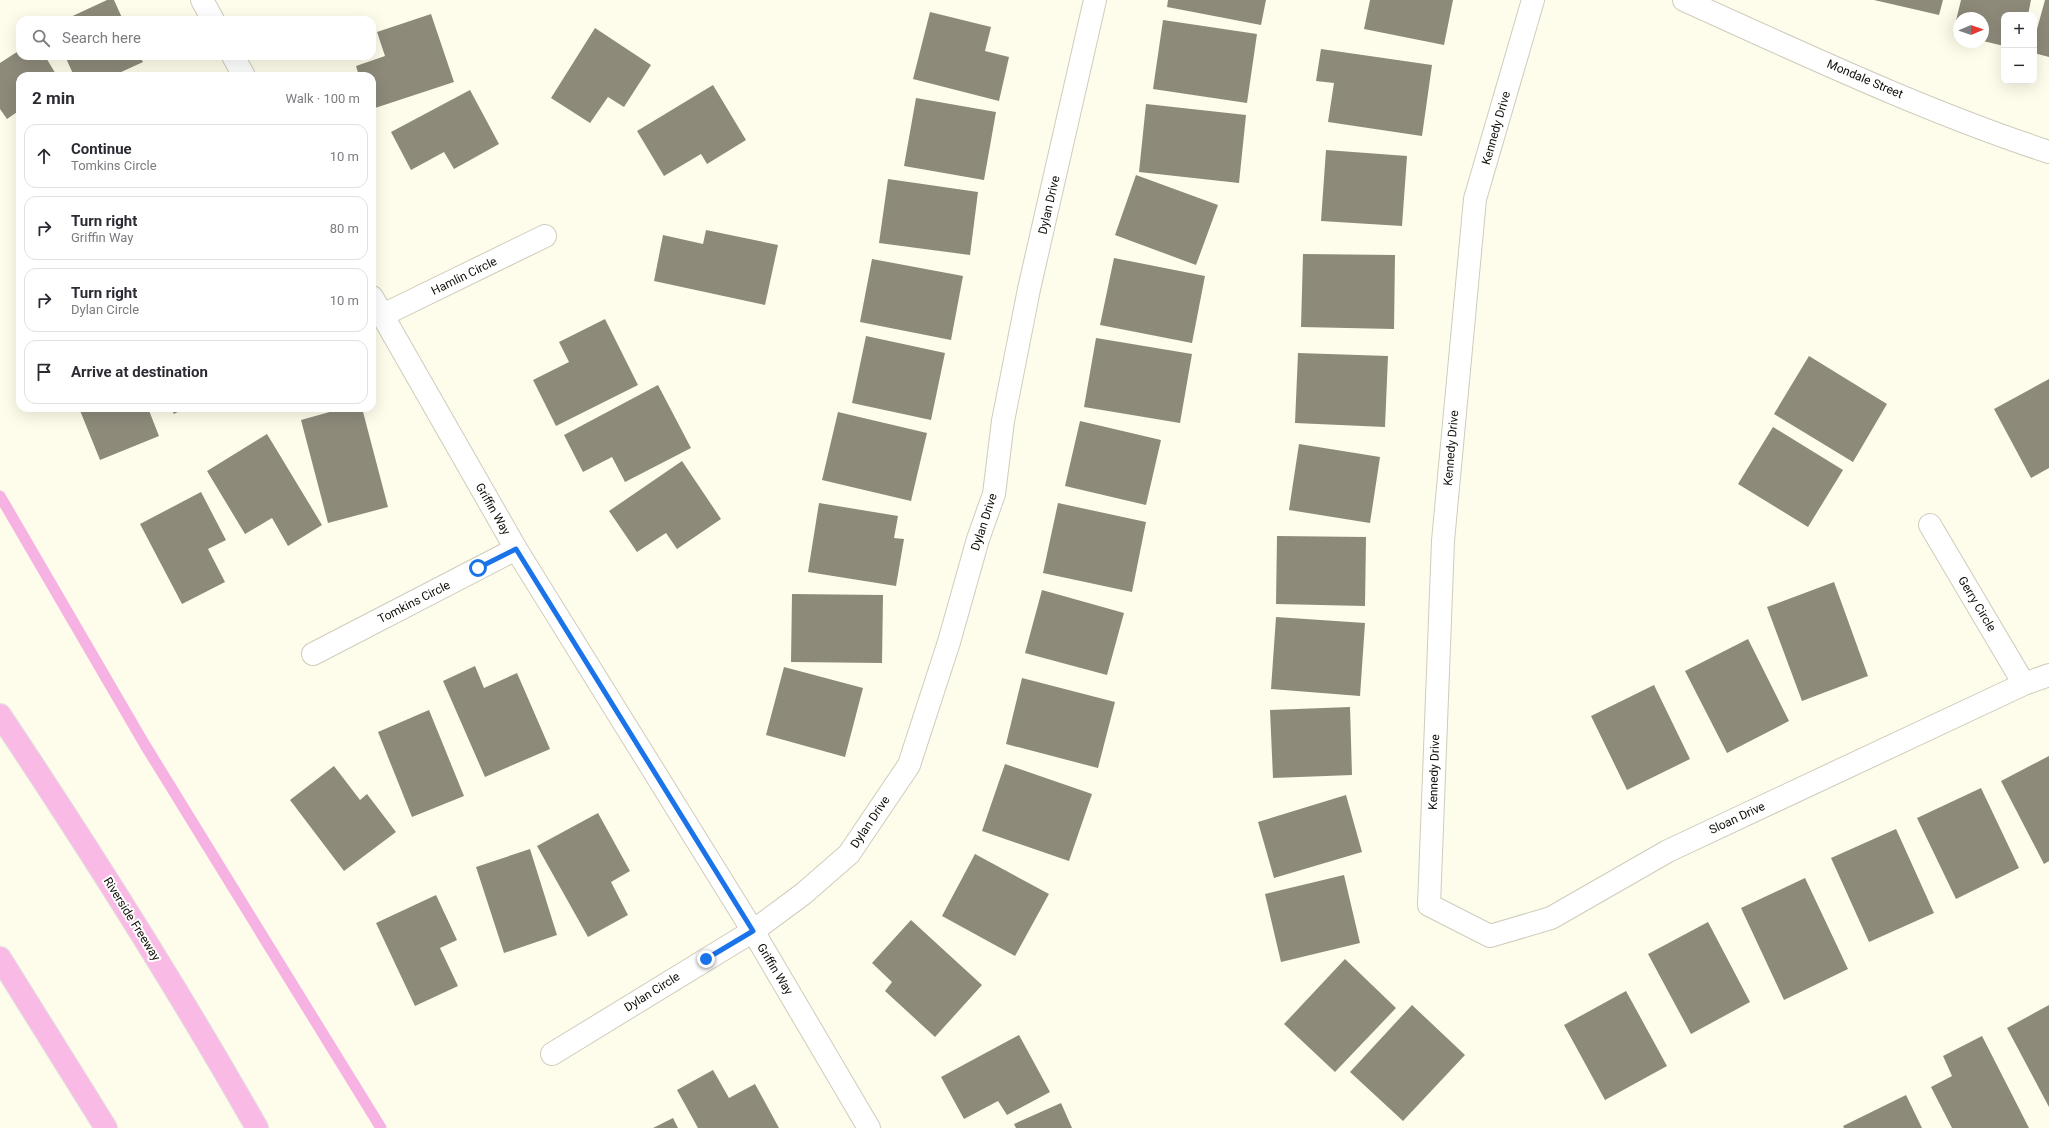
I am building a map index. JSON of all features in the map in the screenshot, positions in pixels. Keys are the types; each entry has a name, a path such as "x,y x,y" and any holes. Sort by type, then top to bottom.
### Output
{"highway":[{"name":"Riverside Freeway","path":"0,715 77,830 209,1043 257,1128"},
{"path":"0,958 106,1128"}],"street":[{"path":"202,0 211,16"},
{"name":"Dylan Drive","path":"753,931 803,894 849,854 909,765 949,642 978,539 994,494 1003,421 1028,297 1095,0"},
{"name":"Kennedy Drive","path":"1429,905 1443,541 1475,199 1533,0"},
{"name":"Mondale Street","path":"1684,0 1797,51 1990,132 2049,152"},
{"path":"235,60 242,72"},
{"name":"Hamlin Circle","path":"383,315 545,236"},
{"name":"Griffin Way","path":"376,304 516,549 753,931 869,1128"},
{"name":"Gerry Circle","path":"1930,525 2024,684"},
{"name":"Tomkins Circle","path":"312,654 516,549"},
{"name":"Sloan Drive","path":"1429,905 1490,936 1551,918 1668,851 2024,684 2049,675"},
{"name":"Dylan Circle","path":"552,1054 753,931"}],"building":[{"path":"107,0 114,0 121,16 73,16"},
{"path":"1168,0 1266,0 1261,25 1167,7"},
{"path":"1370,0 1453,0 1444,45 1364,29"},
{"path":"1874,0 1943,0 1939,15"},
{"path":"1961,0 2031,0 2029,12 2001,12 2001,45 1989,42 1989,12 1958,12"},
{"path":"2045,0 2049,0 2049,57 2037,54 2037,29"},
{"path":"930,12 991,27 985,51 1009,57 999,101 913,79"},
{"path":"431,14 454,82 376,108 376,72 358,72 356,66 385,56 377,32"},
{"path":"1163,20 1257,34 1247,103 1153,89"},
{"path":"595,28 651,65 624,107 608,97 590,123 551,98"},
{"path":"1321,49 1432,65 1422,136 1328,122 1334,83 1316,81"},
{"path":"16,53 16,60 47,60 55,72 16,72 16,113 7,119 0,109 0,63"},
{"path":"67,60 142,60 143,62 121,72 72,72"},
{"path":"713,85 746,140 707,164 701,154 664,176 637,131"},
{"path":"470,90 499,144 454,169 444,152 411,170 391,132"},
{"path":"916,98 996,112 984,180 904,166"},
{"path":"1146,104 1246,115 1239,183 1139,172"},
{"path":"1326,150 1407,156 1402,226 1321,221"},
{"path":"1136,175 1218,205 1196,265 1115,235"},
{"path":"888,179 978,192 970,255 879,243"},
{"path":"706,230 778,245 765,305 654,281 663,235 703,244"},
{"path":"1303,254 1395,255 1394,329 1301,327"},
{"path":"1114,258 1205,276 1192,343 1100,325"},
{"path":"872,259 963,276 951,340 860,322"},
{"path":"605,319 638,385 556,426 533,380 569,362 559,342"},
{"path":"866,336 945,353 931,420 852,403"},
{"path":"1096,338 1192,354 1180,423 1084,407"},
{"path":"1298,353 1388,356 1385,427 1295,423"},
{"path":"1809,356 1887,404 1853,462 1774,414"},
{"path":"2049,379 2049,468 2031,478 1994,409"},
{"path":"658,385 691,448 625,482 612,457 583,472 564,435"},
{"path":"81,412 150,412 159,436 100,460"},
{"path":"330,412 363,412 388,507 328,523 301,420"},
{"path":"838,412 927,433 911,501 822,480"},
{"path":"1080,421 1161,440 1146,505 1065,486"},
{"path":"1773,427 1843,470 1808,527 1738,484"},
{"path":"267,434 322,525 288,546 272,518 245,534 207,471"},
{"path":"1299,444 1380,457 1370,523 1289,510"},
{"path":"682,461 721,519 677,549 666,533 637,552 609,511"},
{"path":"201,492 226,540 208,549 225,582 182,604 140,524"},
{"path":"819,503 898,516 894,538 904,539 896,586 808,572"},
{"path":"1058,503 1146,522 1132,592 1043,573"},
{"path":"1277,536 1366,537 1365,606 1276,604"},
{"path":"1834,582 1868,676 1802,701 1767,607"},
{"path":"1042,590 1124,613 1107,675 1025,653"},
{"path":"792,594 883,595 882,663 791,662"},
{"path":"1276,617 1365,623 1360,696 1271,689"},
{"path":"1748,639 1789,721 1727,753 1685,671"},
{"path":"475,666 484,688 517,673 550,749 485,777 443,681"},
{"path":"784,667 863,688 845,757 766,735"},
{"path":"1022,678 1115,702 1098,768 1006,744"},
{"path":"1654,685 1690,759 1627,790 1591,716"},
{"path":"1350,707 1352,775 1273,778 1270,710"},
{"path":"429,710 464,796 412,817 378,732"},
{"path":"2049,756 2049,861 2044,864 2001,781"},
{"path":"1005,764 1092,794 1069,861 982,831"},
{"path":"334,766 360,800 367,794 396,832 344,871 290,800"},
{"path":"1981,788 2019,868 1956,899 1917,818"},
{"path":"1346,795 1362,852 1274,878 1258,822"},
{"path":"598,813 630,871 611,882 628,915 588,937 537,846"},
{"path":"1896,829 1934,913 1869,942 1831,858"},
{"path":"530,849 557,935 504,953 476,867"},
{"path":"975,854 1049,894 1015,956 942,916"},
{"path":"1344,875 1360,943 1281,962 1265,894"},
{"path":"1805,878 1848,969 1784,1000 1741,908"},
{"path":"436,895 457,940 440,948 458,986 415,1006 376,923"},
{"path":"911,920 982,985 935,1037 885,991 892,982 872,963"},
{"path":"1708,922 1750,1002 1691,1034 1648,954"},
{"path":"1345,959 1396,1008 1335,1072 1284,1024"},
{"path":"1626,991 1667,1066 1605,1100 1564,1025"},
{"path":"1412,1005 1465,1055 1403,1121 1350,1072"},
{"path":"2049,1005 2049,1107 2007,1028"},
{"path":"1019,1035 1050,1092 1007,1115 998,1101 964,1119 941,1077"},
{"path":"1982,1036 2029,1128 1952,1128 1931,1087 1952,1076 1943,1056"},
{"path":"713,1070 729,1098 755,1084 779,1128 698,1128 677,1090"},
{"path":"1906,1095 1922,1128 1844,1128 1843,1126"},
{"path":"1061,1103 1072,1128 1016,1128 1014,1124"},
{"path":"673,1118 678,1128 653,1128"}],"waterway":[{"path":"0,496 145,745 381,1128"}],"route":[{"path":"478,568 516,549 753,931 706,959"}]}
